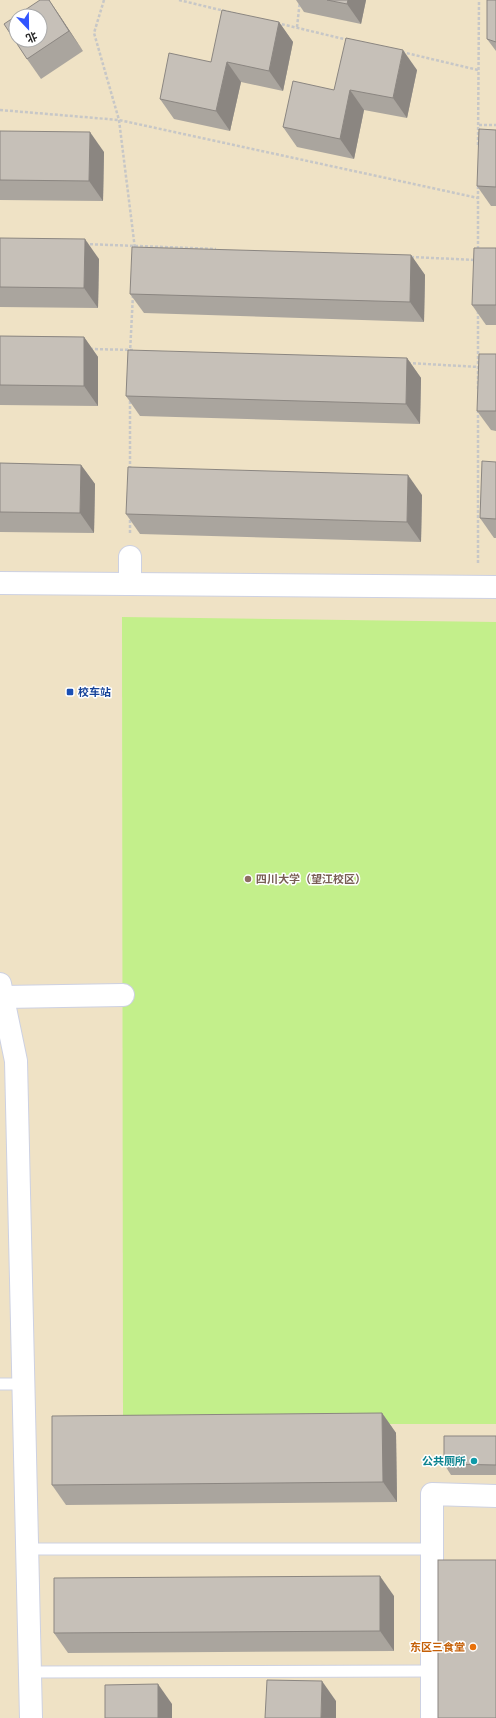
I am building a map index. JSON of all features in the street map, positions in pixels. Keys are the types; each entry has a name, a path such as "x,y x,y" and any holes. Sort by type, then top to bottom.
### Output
{"street":[{"path":"130,558 130,584"},
{"path":"0,583 496,587"},
{"path":"31,1718 16,1061 1,991 123,995"},
{"path":"432,1718 432,1494 496,1496"}],"lane":[{"path":"0,1384 24,1384"},
{"path":"27,1549 433,1549"},
{"path":"30,1672 432,1671"}],"path":[{"path":"104,0 94,33 119,120 135,246 134,254"},
{"path":"179,0 238,14"},
{"path":"297,28 300,0"},
{"path":"478,147 479,0"},
{"path":"275,22 350,40"},
{"path":"395,50 478,70"},
{"path":"0,110 119,120 478,198"},
{"path":"478,124 496,126"},
{"path":"478,184 478,252"},
{"path":"79,244 223,250"},
{"path":"406,257 478,260 478,268"},
{"path":"130,358 133,286"},
{"path":"478,306 478,390"},
{"path":"84,349 138,350"},
{"path":"407,363 484,367"},
{"path":"130,398 130,470"},
{"path":"478,406 478,563"},
{"path":"130,510 130,558"}],"shaded area":[{"name":"四川大学（望江校区）","path":"0,0 496,0 496,1718 0,1718"}],"green space":[{"path":"122,617 496,622 496,1424 123,1424"}],"building":[{"path":"40,0 49,0 69,31 48,45 48,8 28,8"},
{"path":"327,0 348,0 347,4"},
{"path":"487,0 496,0 496,42 487,39"},
{"path":"222,10 279,22 269,71 227,62 216,111 160,99 169,53 211,62"},
{"path":"8,21 8,30 4,24"},
{"path":"346,38 403,50 393,98 350,90 340,139 283,127 293,81 334,90"},
{"path":"20,48 44,48 27,59"},
{"path":"479,129 496,130 496,187 477,186"},
{"path":"0,131 90,132 89,181 0,180"},
{"path":"0,238 85,239 84,288 0,287"},
{"path":"132,247 411,255 410,302 130,294"},
{"path":"474,248 496,248 496,305 472,305"},
{"path":"0,336 84,337 84,386 0,385"},
{"path":"128,350 407,358 406,404 126,396"},
{"path":"479,354 496,354 496,411 477,411"},
{"path":"482,461 496,462 496,519 480,518"},
{"path":"0,463 81,465 80,513 0,512"},
{"path":"128,467 408,475 407,522 126,514"},
{"path":"382,1413 383,1482 52,1485 52,1416"},
{"path":"444,1436 496,1436 496,1465 444,1464"},
{"name":"东区三食堂","path":"438,1560 496,1560 496,1718 438,1718"},
{"path":"380,1576 380,1631 54,1633 54,1578"},
{"path":"267,1680 322,1681 321,1718 265,1718"},
{"path":"158,1684 158,1718 105,1718 105,1685"}],"place":[{"name":"校车站","path":"70,692"},
{"name":"四川大学（望江校区）","path":"248,879"},
{"name":"公共厕所","path":"474,1461"},
{"name":"东区三食堂","path":"473,1647"}]}
